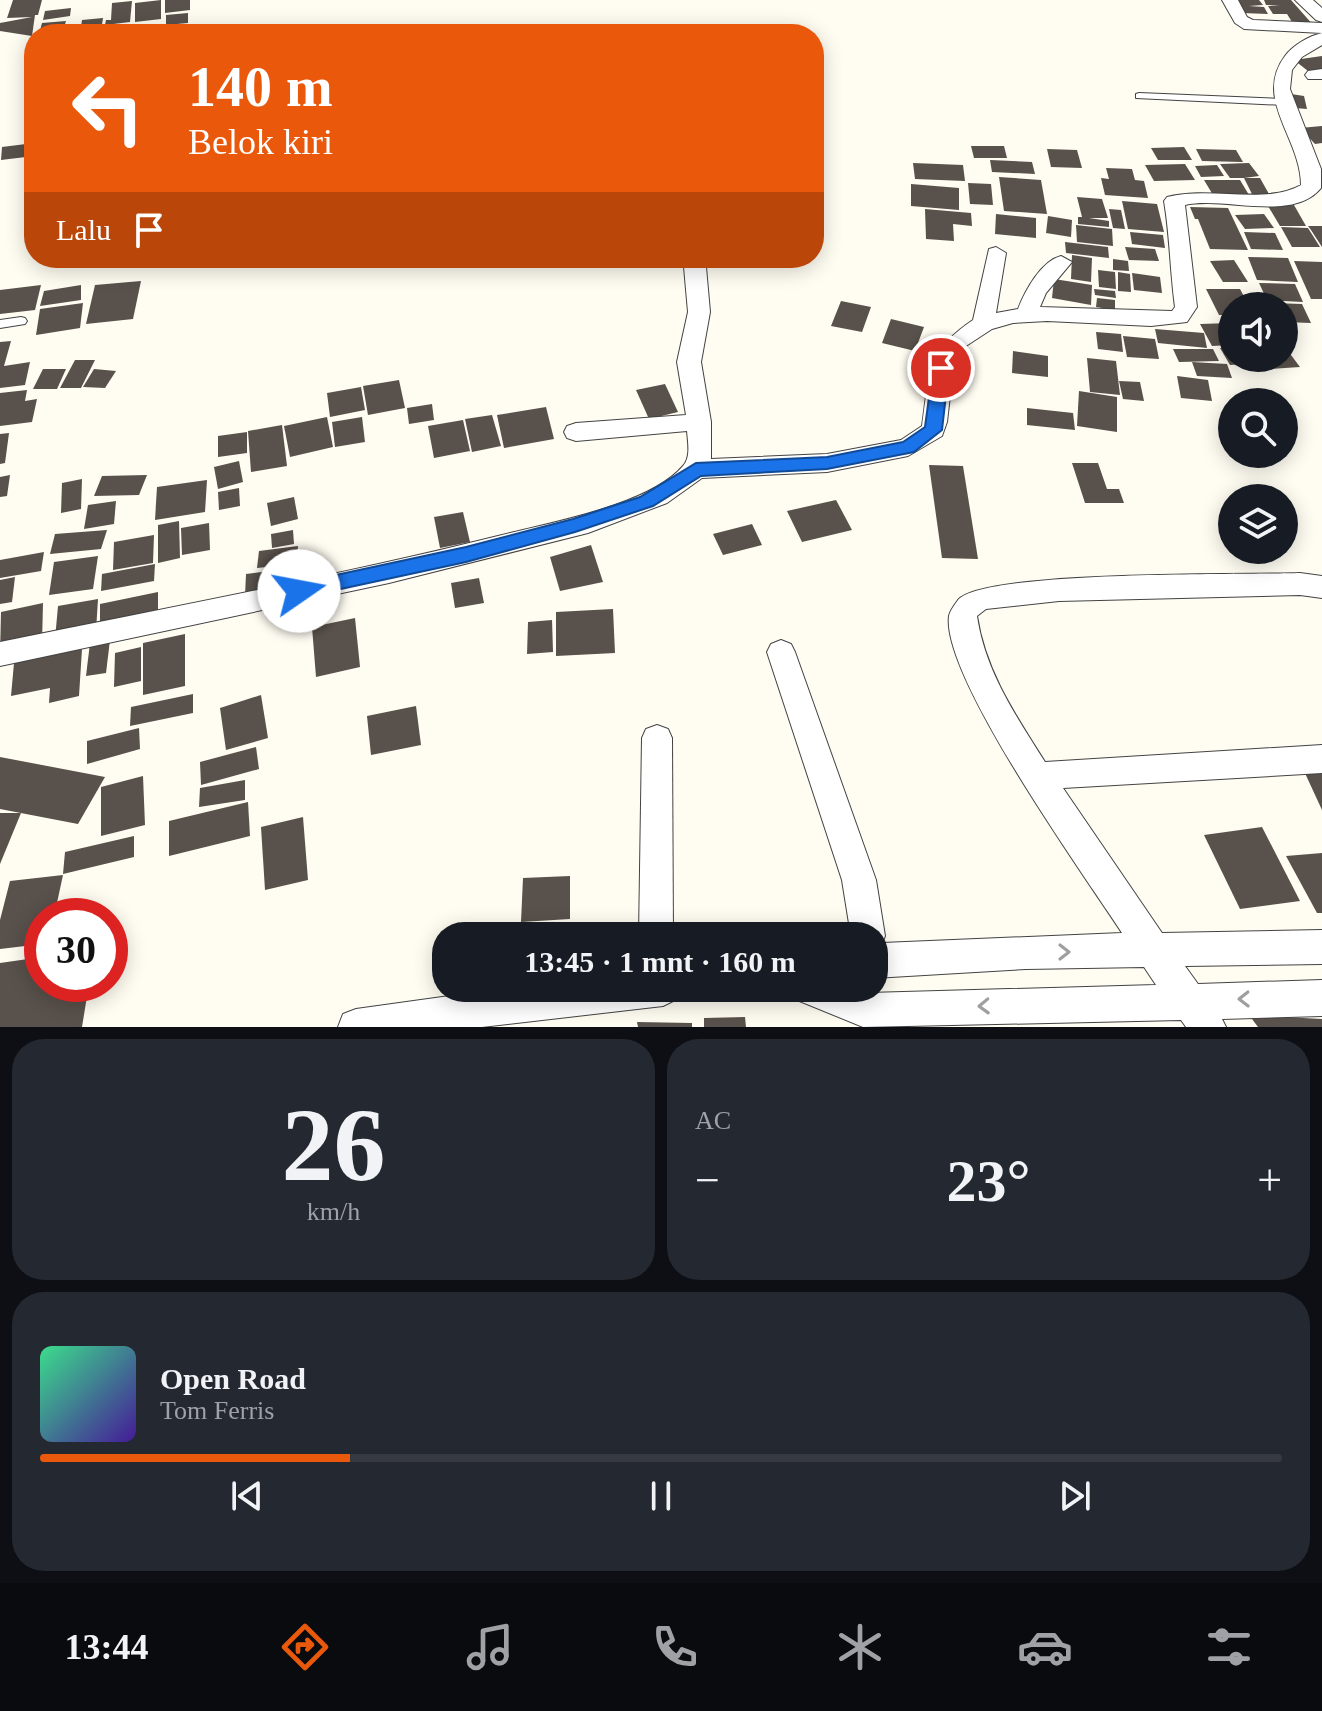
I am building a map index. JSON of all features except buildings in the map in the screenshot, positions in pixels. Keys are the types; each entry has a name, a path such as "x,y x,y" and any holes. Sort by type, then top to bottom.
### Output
{"street":[{"path":"1230,0 1241,20 1250,25 1322,28"},
{"path":"1303,0 1322,17"},
{"path":"696,469 827,463 908,447 933,430 939,379 948,356 968,333 983,325 1026,315 1063,312 1156,320 1179,317 1184,313 1181,241 1174,201 1193,198 1286,198 1303,195 1311,188 1313,170 1285,102 1283,85 1289,63 1305,45 1322,38"},
{"path":"983,325 996,253"},
{"path":"1026,315 1036,291 1061,262"},
{"path":"0,654 388,572 532,537 646,501 687,478 696,469 701,451 689,362 699,312 695,268"},
{"path":"576,432 699,422"},
{"path":"1198,1014 1006,726 968,645 963,615 969,606 998,595 1059,590 1300,584 1322,587"},
{"path":"781,652 859,880 866,922"},
{"path":"656,922 657,738"},
{"path":"1038,776 1322,759"},
{"path":"888,960 1026,952 1322,947"},
{"path":"867,1009 1198,1014 1322,998"},
{"path":"356,1027 533,1002"}],"lane":[{"path":"1139,96 1285,102"},
{"path":"0,324 21,321"}],"route":[{"path":"299,591 466,555 575,525 646,501 687,478 696,469 827,463 908,447 933,430 941,368"}]}
